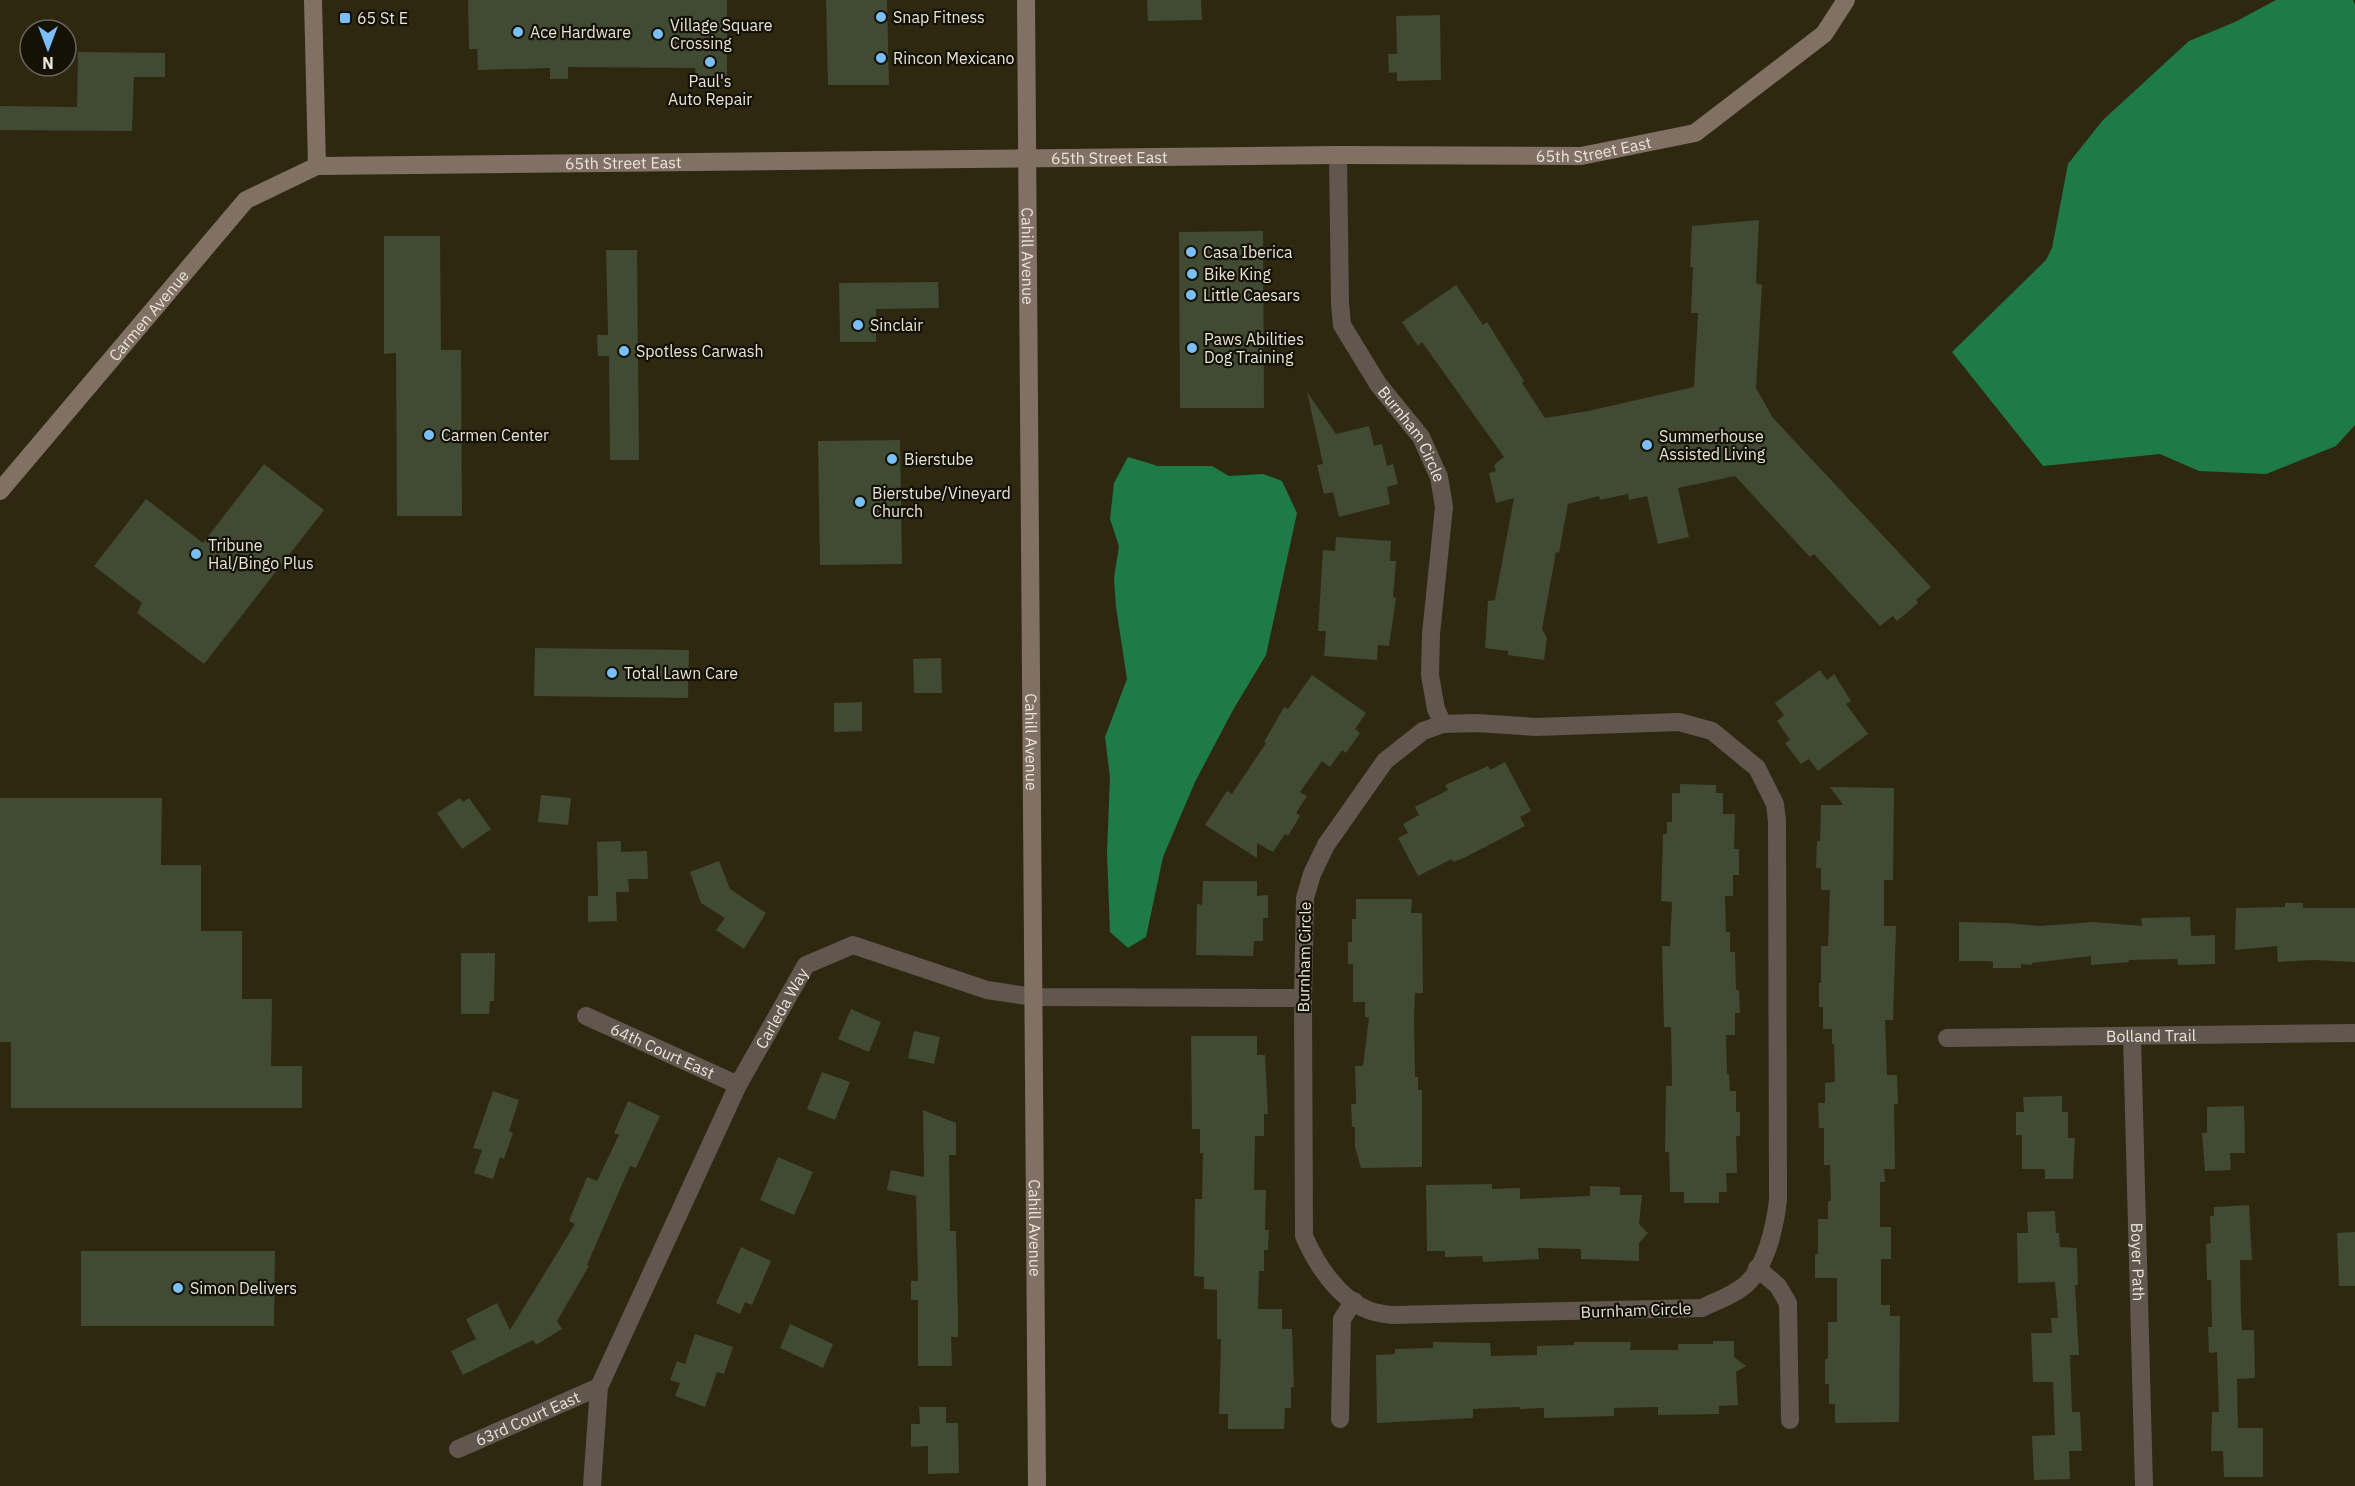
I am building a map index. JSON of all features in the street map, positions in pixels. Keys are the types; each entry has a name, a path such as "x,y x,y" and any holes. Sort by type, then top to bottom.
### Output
{"street":[{"path":"313,0 317,166"},
{"name":"Cahill Avenue","path":"1026,0 1037,1486"},
{"name":"65th Street East","path":"317,166 1338,155 1581,156 1695,133 1824,34 1846,0"},
{"name":"Burnham Circle","path":"1338,155 1342,325 1378,384 1421,436 1439,477 1444,507 1431,634 1430,675 1436,709 1443,723"},
{"name":"Carmen Avenue","path":"0,491 246,200 317,166"},
{"name":"Burnham Circle","path":"1679,722 1712,731 1757,768 1775,804 1777,821 1779,1168 1776,1227 1770,1246 1746,1285 1702,1308 1392,1315 1368,1310 1353,1301 1335,1285 1313,1257 1304,1236 1303,998 1305,897 1312,874 1326,845 1385,761 1423,731 1443,723 1536,727 1679,722"},
{"name":"Carleda Way","path":"592,1486 599,1387 738,1085 806,965 853,945 987,990 1034,997 1303,998"},
{"name":"64th Court East","path":"586,1016 738,1085"},
{"name":"Bolland Trail","path":"1947,1038 2355,1033"},
{"name":"Boyer Path","path":"2132,1037 2144,1486"},
{"path":"1757,1268 1778,1286 1788,1303 1790,1420"},
{"path":"1340,1419 1342,1319 1353,1301"},
{"name":"63rd Court East","path":"458,1449 599,1387"}],"shaded area":[{"path":"2276,0 2353,0 2355,5 2355,425 2336,446 2266,474 2199,471 2160,454 2043,466 1952,352 2046,260 2052,248 2068,164 2103,120 2189,41 2235,22"},
{"path":"1128,457 1158,466 1212,466 1229,476 1263,474 1282,481 1297,513 1266,655 1233,710 1195,782 1163,857 1146,937 1128,948 1110,932 1107,853 1110,777 1105,737 1127,679 1114,578 1119,546 1110,519 1114,483"}],"building":[{"path":"468,0 727,0 727,76 696,76 695,68 568,67 568,79 550,79 550,68 478,70 477,49 469,49"},
{"path":"826,0 887,0 889,85 828,85"},
{"path":"1147,0 1201,0 1202,20 1148,21"},
{"path":"1440,15 1441,80 1397,81 1397,72 1389,73 1388,54 1397,54 1396,16"},
{"path":"78,52 165,53 165,77 134,77 132,131 0,130 0,106 77,107"},
{"name":"Summerhouse Assisted Living","path":"1759,220 1756,283 1762,285 1756,388 1773,418 1931,587 1916,600 1918,603 1897,621 1893,616 1880,626 1814,554 1810,557 1735,476 1678,488 1689,537 1658,544 1647,496 1629,500 1628,494 1600,500 1599,496 1568,504 1559,553 1556,552 1542,629 1547,638 1544,660 1508,655 1508,651 1485,648 1488,601 1495,600 1514,498 1496,503 1489,473 1496,471 1494,465 1504,457 1422,342 1418,346 1402,322 1456,285 1483,325 1487,322 1545,418 1588,411 1694,387 1698,313 1691,313 1692,226"},
{"path":"1263,231 1264,408 1180,408 1179,232"},
{"name":"Carmen Center","path":"384,236 440,236 441,350 461,350 462,516 397,516 396,353 384,354"},
{"name":"Spotless Carwash","path":"606,250 637,250 639,460 610,460 609,356 598,356 597,335 608,335"},
{"name":"Sinclair","path":"938,282 939,308 876,309 876,342 840,342 839,283"},
{"path":"1307,392 1336,434 1369,426 1374,446 1382,444 1387,466 1393,464 1398,484 1387,487 1390,504 1339,517 1333,492 1324,494 1317,465 1323,464"},
{"name":"Bierstube/Vineyard Church","path":"900,440 902,564 820,565 818,441"},
{"name":"Tribune Hal/Bingo Plus","path":"264,464 324,510 204,664 137,613 142,603 94,566 146,499 203,543"},
{"path":"1336,537 1391,541 1390,561 1396,561 1393,597 1396,598 1389,646 1378,645 1377,660 1324,656 1326,631 1318,631 1323,550 1335,551"},
{"name":"Total Lawn Care","path":"535,648 689,650 688,698 534,696"},
{"path":"941,658 942,693 914,693 913,659"},
{"path":"1820,670 1827,680 1834,674 1851,701 1846,704 1868,734 1818,771 1809,759 1801,764 1785,743 1790,740 1777,721 1784,715 1775,703"},
{"path":"1312,675 1366,713 1355,729 1360,733 1346,753 1342,750 1330,767 1322,761 1300,792 1307,796 1296,813 1300,816 1288,836 1285,834 1273,852 1257,843 1257,858 1205,825 1227,791 1232,794 1266,743 1264,742 1284,707 1288,709"},
{"path":"862,702 862,731 834,732 834,703"},
{"path":"1505,762 1531,811 1520,817 1525,826 1466,857 1453,862 1452,859 1418,876 1398,838 1408,833 1403,824 1419,815 1415,807 1448,790 1445,785 1488,766 1490,770"},
{"path":"1680,784 1716,785 1716,793 1723,793 1723,814 1735,814 1734,849 1739,849 1739,875 1733,875 1733,896 1725,896 1726,932 1730,932 1730,952 1735,952 1736,990 1739,990 1740,1013 1735,1013 1735,1035 1726,1035 1727,1074 1729,1074 1730,1091 1736,1091 1736,1112 1740,1112 1740,1136 1736,1136 1737,1173 1726,1173 1727,1192 1719,1192 1719,1203 1684,1203 1684,1192 1670,1192 1669,1152 1665,1152 1666,1086 1672,1086 1671,1027 1664,1027 1662,946 1670,946 1672,902 1661,901 1663,834 1667,834 1667,822 1672,822 1672,793 1680,793"},
{"path":"1830,787 1894,788 1893,880 1884,880 1884,926 1896,926 1893,1020 1885,1020 1887,1075 1897,1075 1898,1104 1894,1104 1895,1169 1884,1169 1885,1182 1880,1182 1880,1227 1891,1227 1891,1259 1881,1259 1881,1305 1890,1305 1890,1316 1900,1316 1899,1422 1835,1423 1835,1404 1829,1404 1829,1384 1825,1384 1828,1322 1837,1322 1837,1278 1815,1278 1818,1219 1828,1219 1828,1201 1831,1201 1830,1165 1824,1165 1824,1128 1819,1128 1818,1103 1825,1103 1825,1083 1835,1082 1832,1029 1823,1029 1823,1007 1819,1007 1821,946 1828,946 1830,890 1821,890 1821,868 1816,868 1817,841 1820,841 1821,805 1843,805"},
{"path":"541,795 571,798 568,825 538,822"},
{"path":"0,798 162,798 161,865 201,865 201,931 242,931 242,999 272,999 271,1066 302,1066 302,1108 11,1108 11,1042 0,1042"},
{"path":"460,798 463,802 469,798 491,829 462,849 437,813"},
{"path":"621,841 621,852 647,851 648,879 628,879 629,892 616,892 617,921 588,922 588,896 598,896 597,842"},
{"path":"719,861 730,889 766,913 744,949 716,930 725,918 701,903 690,872"},
{"path":"1203,881 1257,881 1257,896 1268,895 1268,918 1263,918 1263,941 1254,941 1253,956 1196,955 1197,904 1202,905"},
{"path":"1356,899 1412,899 1411,913 1422,913 1423,993 1415,993 1414,1017 1415,1077 1418,1077 1418,1090 1422,1090 1422,1167 1361,1168 1355,1147 1355,1127 1352,1127 1351,1104 1356,1104 1355,1066 1363,1066 1369,1017 1365,1017 1365,1002 1353,1002 1353,964 1348,964 1348,942 1352,942 1352,919 1356,919"},
{"path":"2285,903 2303,903 2303,908 2355,908 2355,962 2313,960 2278,962 2277,946 2235,950 2236,908 2285,907"},
{"path":"2190,917 2191,936 2215,935 2215,964 2178,965 2177,959 2129,960 2129,962 2091,965 2091,956 2032,963 2032,965 2021,964 2021,968 1993,968 1993,962 1959,961 1959,922 2039,926 2094,922 2142,926 2141,918"},
{"path":"461,953 495,953 494,1001 490,1001 489,1014 461,1014"},
{"path":"851,1009 881,1022 869,1052 838,1039"},
{"path":"914,1031 940,1037 934,1064 908,1058"},
{"path":"1191,1036 1257,1036 1257,1055 1265,1055 1268,1114 1264,1114 1264,1136 1255,1136 1254,1190 1266,1190 1265,1230 1269,1230 1268,1250 1264,1250 1264,1271 1259,1271 1258,1309 1282,1309 1282,1329 1292,1329 1294,1387 1291,1387 1291,1408 1285,1408 1284,1429 1228,1429 1228,1414 1219,1414 1221,1339 1217,1339 1217,1290 1204,1289 1204,1277 1194,1276 1195,1199 1202,1199 1203,1153 1200,1153 1200,1129 1192,1129"},
{"path":"822,1072 850,1082 835,1120 807,1109"},
{"path":"493,1091 519,1100 509,1131 513,1133 504,1159 500,1157 493,1179 474,1173 482,1150 473,1148"},
{"path":"2062,1096 2062,1112 2068,1112 2068,1138 2075,1138 2073,1179 2045,1179 2045,1169 2022,1169 2022,1135 2016,1135 2016,1112 2024,1112 2023,1097"},
{"path":"628,1101 660,1116 636,1168 630,1166 587,1265 589,1266 557,1321 562,1329 536,1345 533,1340 463,1375 451,1351 476,1339 466,1319 497,1303 510,1330 575,1224 569,1221 587,1177 597,1181 619,1135 614,1133"},
{"path":"2244,1106 2245,1153 2230,1153 2231,1170 2205,1171 2202,1133 2207,1133 2207,1107"},
{"path":"923,1110 956,1123 956,1155 949,1155 950,1231 956,1231 958,1311 958,1337 951,1337 952,1366 918,1366 918,1300 911,1300 911,1281 918,1281 916,1196 887,1190 891,1170 924,1177"},
{"path":"778,1157 813,1172 794,1215 760,1200"},
{"path":"1492,1184 1492,1189 1520,1188 1520,1199 1590,1196 1590,1186 1620,1187 1620,1195 1642,1195 1639,1224 1648,1233 1639,1243 1639,1261 1581,1259 1581,1249 1538,1248 1539,1259 1483,1262 1482,1256 1445,1257 1445,1251 1427,1251 1426,1185"},
{"path":"2249,1205 2252,1260 2240,1260 2241,1314 2242,1330 2254,1330 2255,1378 2237,1379 2238,1428 2263,1428 2263,1477 2224,1477 2223,1451 2211,1451 2212,1412 2219,1412 2217,1352 2209,1353 2208,1327 2212,1327 2211,1280 2207,1280 2206,1244 2211,1243 2210,1216 2214,1216 2214,1207"},
{"path":"2055,1211 2056,1233 2059,1233 2060,1247 2077,1248 2078,1285 2075,1285 2079,1355 2070,1355 2072,1412 2080,1412 2082,1451 2069,1451 2070,1479 2034,1480 2032,1436 2055,1435 2053,1382 2033,1382 2031,1333 2052,1333 2051,1318 2058,1318 2055,1282 2018,1283 2017,1233 2028,1233 2027,1212"},
{"path":"2355,1232 2355,1286 2339,1286 2337,1233"},
{"path":"741,1247 771,1261 752,1305 745,1302 740,1314 716,1303"},
{"name":"Simon Delivers","path":"81,1251 275,1251 274,1326 81,1326"},
{"path":"790,1324 833,1344 823,1368 780,1348"},
{"path":"695,1334 733,1347 724,1374 717,1372 705,1407 675,1396 680,1383 670,1380 677,1361 685,1364"},
{"path":"1713,1341 1734,1341 1734,1357 1746,1366 1736,1372 1738,1405 1719,1406 1719,1414 1658,1415 1658,1407 1614,1408 1614,1416 1544,1418 1544,1408 1520,1409 1520,1407 1473,1409 1473,1418 1377,1423 1376,1355 1395,1354 1395,1349 1433,1348 1433,1342 1490,1343 1491,1356 1537,1355 1537,1346 1574,1345 1574,1342 1631,1342 1630,1350 1678,1350 1678,1344 1713,1344"},
{"path":"919,1407 946,1407 946,1423 958,1423 959,1473 928,1474 928,1446 911,1447 911,1424 920,1424"}],"place":[{"name":"Snap Fitness","path":"881,17"},
{"name":"65 St E","path":"345,18"},
{"name":"Ace Hardware","path":"518,32"},
{"name":"Village Square Crossing","path":"658,34"},
{"name":"Rincon Mexicano","path":"881,58"},
{"name":"Paul's Auto Repair","path":"710,62"},
{"name":"Casa Iberica","path":"1191,252"},
{"name":"Bike King","path":"1192,274"},
{"name":"Little Caesars","path":"1191,295"},
{"name":"Sinclair","path":"858,325"},
{"name":"Paws Abilities Dog Training","path":"1192,348"},
{"name":"Spotless Carwash","path":"624,351"},
{"name":"Carmen Center","path":"429,435"},
{"name":"Summerhouse Assisted Living","path":"1647,445"},
{"name":"Bierstube","path":"892,459"},
{"name":"Bierstube/Vineyard Church","path":"860,502"},
{"name":"Tribune Hal/Bingo Plus","path":"196,554"},
{"name":"Total Lawn Care","path":"612,673"},
{"name":"Simon Delivers","path":"178,1288"}]}
